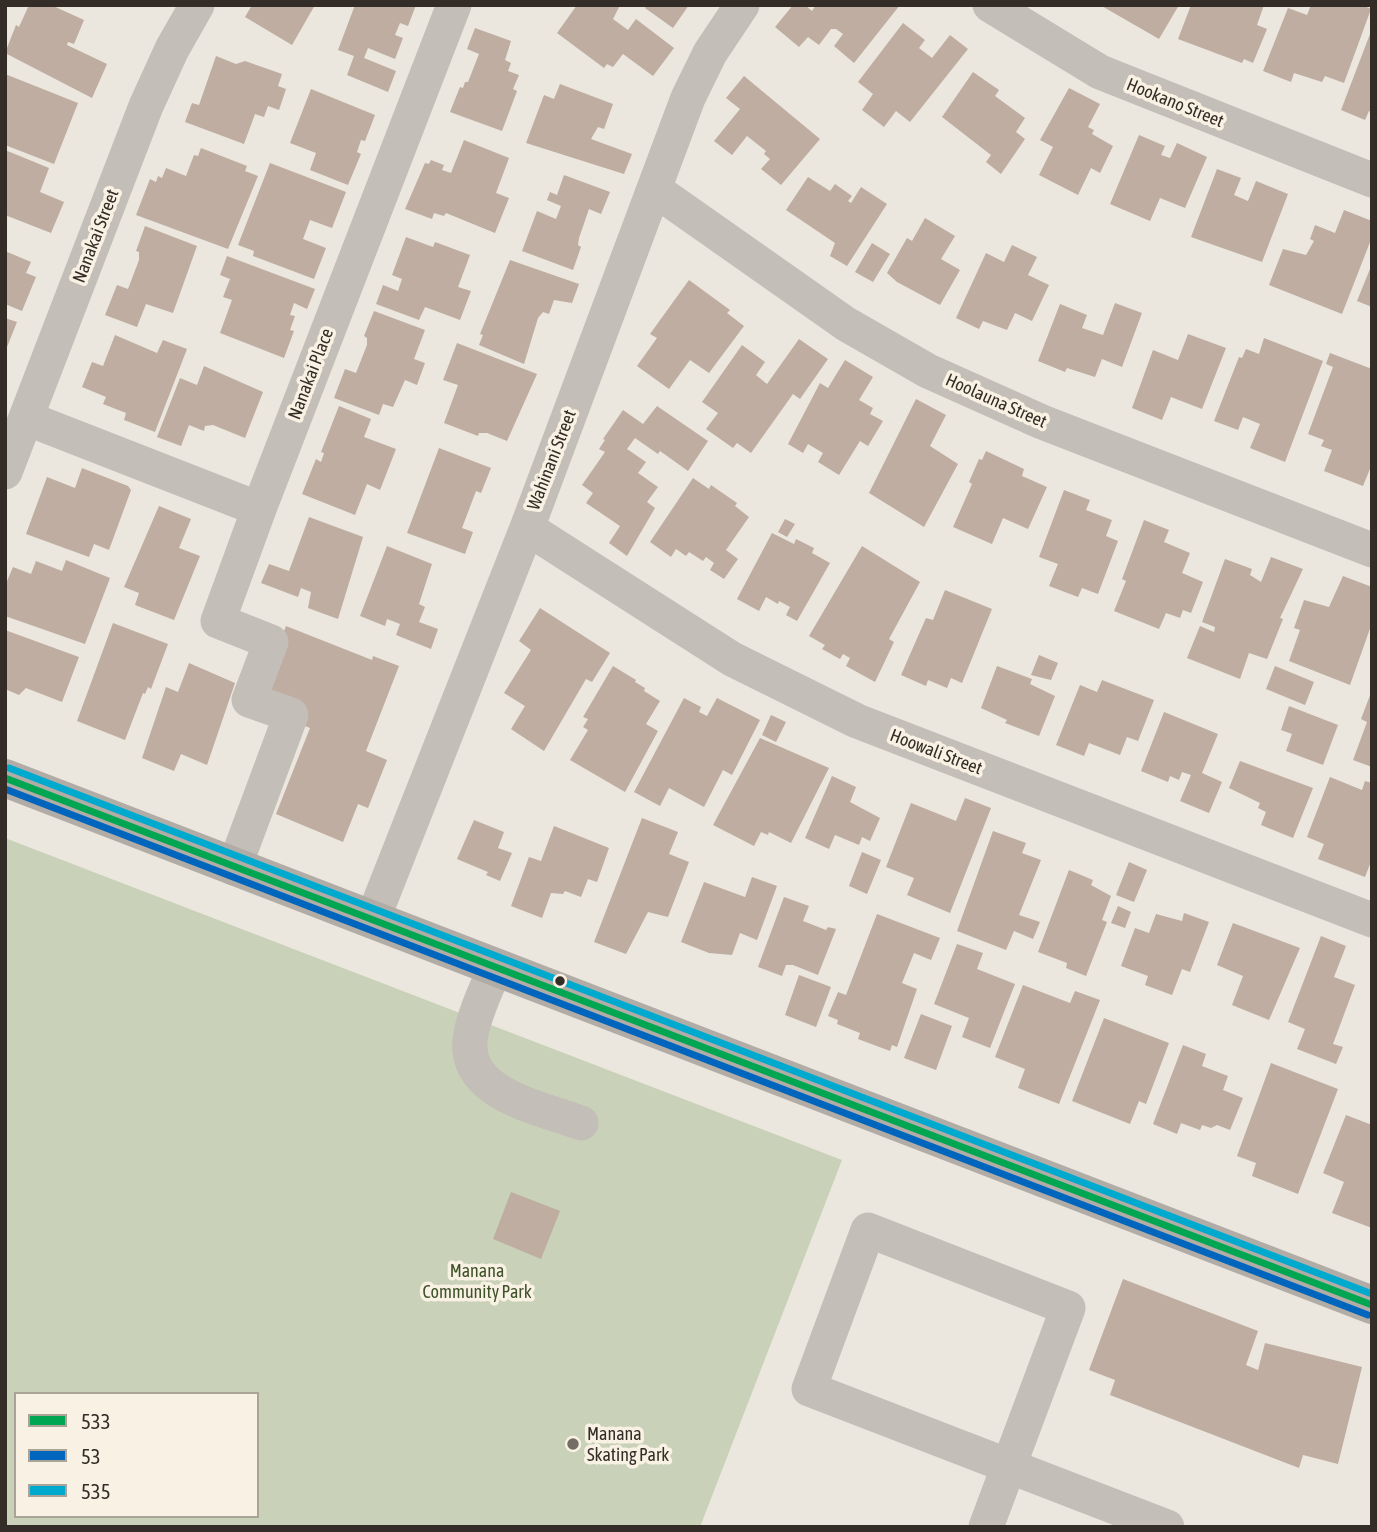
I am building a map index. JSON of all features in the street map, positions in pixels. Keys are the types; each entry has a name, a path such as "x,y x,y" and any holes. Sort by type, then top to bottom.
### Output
{"main road":[{"path":"5,778 1372,1305"}],"street":[{"name":"Nanakai Street","path":"5,472 146,106 172,49 197,5"},
{"name":"Nanakai Place","path":"234,868 291,716 249,700 271,642 218,621 454,5"},
{"name":"Wahinani Street","path":"372,921 527,528 688,98 710,53 742,5"},
{"name":"Hookano Street","path":"990,5 1039,38 1100,72 1372,180"},
{"name":"Hoolauna Street","path":"654,188 846,324 928,371 1042,422 1372,550"},
{"path":"26,418 259,509"},
{"name":"Hoowali Street","path":"527,528 732,659 834,710 1372,920"},
{"path":"495,968 471,1035 470,1055 475,1071 484,1083 500,1092 581,1123"},
{"path":"986,1527 1010,1466 1068,1308 868,1230 809,1390 1010,1466 1167,1527"}],"green space":[{"name":"Manana Community Park","path":"5,838 842,1160 700,1527 5,1527"}],"building":[{"path":"29,5 51,5 84,20 74,44 68,42 67,45 107,64 92,98 5,53 16,25 19,27"},
{"path":"252,5 315,5 292,45 245,17"},
{"path":"355,5 416,5 408,26 400,23 395,35 403,38 395,59 368,48 364,58 396,71 388,92 347,75 354,56 338,50"},
{"path":"577,5 620,5 613,19 628,30 636,19 674,48 653,76 623,54 613,67 607,64 604,68 557,33"},
{"path":"647,5 689,5 673,28 645,8"},
{"path":"793,5 805,5 812,11 816,5 900,5 854,63 834,46 843,34 836,29 831,29 819,45 808,37 799,47 775,27"},
{"path":"1100,5 1179,5 1159,39"},
{"path":"1191,5 1264,5 1257,25 1267,29 1253,63 1244,59 1242,63 1178,39"},
{"path":"1311,5 1362,5 1371,9 1344,83 1325,76 1322,82 1294,73 1291,82 1263,71 1288,8 1307,15"},
{"path":"903,23 925,40 919,48 932,58 950,35 968,49 910,122 896,111 884,127 862,110 873,94 858,82"},
{"path":"475,28 511,41 505,60 511,63 508,71 519,75 513,89 517,91 502,131 450,112 460,87 463,88 465,82 468,82 479,54 467,49"},
{"path":"1370,34 1372,112 1369,111 1365,120 1341,110"},
{"path":"216,56 236,64 245,61 282,74 278,86 286,89 279,110 268,106 264,117 255,114 244,144 185,122 192,103 199,105"},
{"path":"973,72 999,90 995,96 1025,118 1016,132 1025,139 1001,174 986,162 991,155 942,117"},
{"path":"5,74 78,103 54,164 5,145"},
{"path":"744,76 820,139 781,185 761,169 770,159 764,154 766,151 747,136 732,155 714,141 740,109 726,98"},
{"path":"560,84 613,104 604,129 598,127 591,139 632,154 624,174 526,143 544,95 554,99"},
{"path":"1069,88 1100,104 1088,127 1094,130 1092,134 1113,146 1100,173 1091,168 1078,195 1039,175 1053,147 1040,140"},
{"path":"311,89 375,115 365,141 361,140 357,152 361,154 348,185 310,170 316,153 290,143"},
{"path":"1139,135 1165,146 1161,155 1170,158 1177,143 1207,157 1185,208 1160,198 1150,221 1110,204"},
{"path":"464,140 509,158 496,193 509,198 495,233 446,213 444,216 434,213 432,219 405,209 425,163 429,164 431,160 444,165 442,170 451,173"},
{"path":"201,148 247,166 245,171 258,176 228,249 136,215 150,179 156,182 158,176 162,178 166,168 186,176 194,155 198,156"},
{"path":"5,150 49,168 40,192 64,202 51,233 5,215"},
{"path":"270,163 346,192 332,228 310,220 303,239 326,248 314,279 253,256 254,251 238,245"},
{"path":"1217,169 1241,178 1234,195 1248,201 1256,181 1288,194 1262,262 1191,237"},
{"path":"564,175 610,192 601,214 589,209 579,238 578,245 581,247 573,270 522,251 537,211 556,219 561,206 547,200 550,192 557,195"},
{"path":"808,177 830,191 835,184 852,196 848,201 851,203 861,187 887,204 847,266 830,256 835,243 786,210"},
{"path":"1344,210 1372,221 1372,237 1342,314 1269,285 1283,249 1306,255 1314,241 1310,239 1315,225 1335,233"},
{"path":"925,218 955,236 941,259 960,270 940,305 897,282 887,273 907,238 912,241"},
{"path":"145,226 197,246 173,313 146,304 137,327 105,315 117,285 128,289 139,260 139,252 136,251"},
{"path":"406,237 433,247 435,242 470,255 458,287 471,291 460,320 425,307 419,320 376,304 383,285 398,291 402,279 392,275"},
{"path":"872,243 890,254 873,282 855,272"},
{"path":"1012,245 1037,257 1028,275 1049,285 1032,321 1015,313 1007,330 983,321 979,329 956,318 986,253 1004,262"},
{"path":"5,251 31,262 26,273 36,277 22,311 5,304"},
{"path":"227,256 315,289 307,309 294,303 290,315 295,316 290,330 294,331 284,358 220,333 232,300 223,297 230,279 220,275"},
{"path":"510,260 579,284 572,303 554,300 549,314 543,312 538,318 524,364 479,345 483,335 480,334"},
{"path":"1372,264 1372,307 1357,301"},
{"path":"689,280 730,310 727,313 744,326 709,373 690,360 669,389 637,366 657,338 650,334"},
{"path":"1115,303 1142,313 1122,367 1102,359 1095,377 1067,368 1065,372 1038,361 1060,304 1087,315 1082,328 1103,335"},
{"path":"374,311 425,330 414,359 425,363 417,385 405,380 393,407 383,404 379,415 334,398 345,369 356,373 367,345 367,338 364,336"},
{"path":"5,318 17,322 5,352"},
{"path":"1188,334 1226,348 1202,409 1171,397 1162,420 1132,408 1153,350 1178,360"},
{"path":"115,335 157,353 163,340 187,349 155,432 124,420 126,413 103,404 106,397 82,387 92,362 103,366"},
{"path":"1264,338 1323,361 1285,462 1250,448 1260,424 1243,417 1238,430 1214,421 1239,357 1242,358 1246,349 1259,354"},
{"path":"799,339 828,359 800,399 793,394 751,453 737,443 733,448 706,429 718,413 702,402 742,345 765,362 756,375 767,384"},
{"path":"457,343 537,374 507,441 487,433 479,433 478,436 444,423 458,385 443,380"},
{"path":"1330,353 1372,369 1372,464 1363,486 1324,471 1332,450 1321,446 1324,440 1308,434 1333,367 1326,364"},
{"path":"845,360 873,377 859,400 873,408 870,414 883,421 868,446 860,441 839,475 818,462 823,453 808,444 803,453 788,444 820,383 828,388"},
{"path":"204,366 263,392 245,438 213,425 205,426 204,431 189,425 181,446 157,437 180,378 197,385"},
{"path":"916,399 946,415 930,446 958,464 924,527 869,493"},
{"path":"339,406 371,419 364,437 396,449 380,490 367,484 355,515 302,494 316,459 321,462 324,453 321,452"},
{"path":"657,406 708,441 688,471 660,451 658,454 635,438 627,449 646,462 638,473 658,487 647,502 655,508 627,556 609,543 620,526 586,503 593,493 582,485 605,452 599,449 605,440 603,439 623,410 643,424"},
{"path":"439,448 491,468 481,493 476,491 462,528 473,532 465,554 407,533"},
{"path":"986,451 1024,469 1022,476 1047,487 1028,529 1003,518 992,544 953,527 972,484 969,482 979,459 982,460"},
{"path":"82,468 128,486 131,490 109,550 94,544 89,557 26,534 47,477 75,488"},
{"path":"693,478 709,489 711,485 737,503 735,506 749,517 726,550 738,559 724,579 710,570 714,563 706,557 703,561 689,552 686,556 676,549 671,557 650,542"},
{"path":"1064,490 1090,500 1086,510 1112,520 1106,536 1118,541 1098,594 1082,588 1078,597 1049,586 1058,564 1039,557"},
{"path":"159,506 191,519 179,548 200,556 174,620 135,605 139,593 124,587"},
{"path":"309,517 363,537 338,619 308,608 311,592 301,588 298,597 261,583 269,564 289,571"},
{"path":"785,519 795,524 787,537 778,532"},
{"path":"1144,520 1169,530 1164,542 1190,553 1182,573 1203,582 1191,613 1183,610 1180,618 1166,613 1159,629 1114,611 1126,581 1122,579"},
{"path":"772,533 794,544 796,539 814,548 812,553 830,563 797,621 786,615 790,607 779,601 778,604 766,597 759,611 737,599"},
{"path":"387,546 432,564 419,604 425,607 419,622 438,629 431,649 396,635 400,624 387,619 385,626 360,616"},
{"path":"862,546 920,582 889,639 894,642 875,682 846,666 850,658 843,654 840,659 822,649 825,645 809,636"},
{"path":"1271,557 1303,569 1280,618 1283,619 1267,659 1249,653 1240,679 1187,658 1200,626 1214,632 1215,627 1202,622 1225,559 1252,569 1250,575 1261,582"},
{"path":"66,560 110,578 85,644 5,616 5,586 13,567 31,574 36,561 62,571"},
{"path":"1343,576 1372,587 1372,623 1350,685 1289,661 1300,630 1294,628 1304,600 1329,607"},
{"path":"945,590 992,609 962,683 951,678 947,688 928,680 926,686 901,675 926,618 933,620"},
{"path":"540,608 610,653 592,682 586,679 544,751 511,729 525,706 504,693 531,650 519,641"},
{"path":"113,623 168,644 151,689 148,687 145,694 143,693 125,740 77,721"},
{"path":"286,626 372,660 373,656 399,666 366,751 387,760 368,808 358,804 343,842 276,814 310,728 295,722 261,690"},
{"path":"5,630 79,657 62,702 26,688 19,695 5,689"},
{"path":"1039,655 1058,663 1051,680 1031,675"},
{"path":"189,663 235,683 207,765 181,754 174,771 142,758 166,687 178,692"},
{"path":"613,666 636,680 635,682 645,688 644,691 660,701 646,724 658,731 625,792 570,760 588,730 583,727 588,719 583,717"},
{"path":"997,666 1032,679 1030,684 1055,696 1039,736 1005,723 1007,720 981,708"},
{"path":"1275,666 1314,682 1305,705 1266,689"},
{"path":"1102,680 1154,700 1138,741 1127,737 1120,755 1089,743 1084,756 1056,745 1080,685 1097,692"},
{"path":"1372,690 1372,767 1353,760 1367,722 1361,719"},
{"path":"684,698 701,707 699,712 707,716 717,698 760,720 732,775 723,770 704,807 669,788 660,806 634,792"},
{"path":"1289,706 1338,725 1323,765 1286,751 1292,734 1281,730"},
{"path":"1164,712 1218,734 1202,773 1222,782 1209,813 1180,801 1191,775 1182,772 1179,780 1170,776 1168,782 1141,771"},
{"path":"771,715 786,722 776,742 762,735"},
{"path":"760,738 829,768 791,843 769,832 768,835 761,832 754,846 713,825"},
{"path":"1240,761 1313,788 1293,838 1261,825 1266,812 1258,808 1260,803 1229,788"},
{"path":"832,776 856,787 850,802 880,818 870,841 862,837 859,845 835,835 829,849 805,838"},
{"path":"1330,777 1362,790 1365,781 1372,783 1372,859 1365,877 1318,859 1324,844 1307,837"},
{"path":"965,798 991,808 950,913 907,895 914,878 886,867 911,803 956,821"},
{"path":"642,818 678,832 669,854 689,862 668,917 648,912 626,954 594,942"},
{"path":"474,820 504,832 498,848 512,853 500,881 486,875 488,872 457,859"},
{"path":"554,826 609,848 597,882 588,879 581,897 565,891 563,894 551,893 542,918 511,906 529,857 541,861"},
{"path":"993,831 1026,843 1022,853 1041,860 1019,915 1040,922 1033,939 1014,931 1006,950 957,931"},
{"path":"862,852 881,860 867,894 849,886"},
{"path":"1129,862 1147,870 1134,902 1116,895"},
{"path":"1069,870 1093,880 1091,885 1111,896 1102,920 1107,922 1086,976 1066,968 1067,963 1038,952"},
{"path":"752,877 777,886 757,940 740,933 732,955 709,953 681,942 704,882 745,897"},
{"path":"784,897 809,906 803,921 826,930 828,927 836,929 818,975 793,965 786,965 782,976 758,967"},
{"path":"1118,906 1131,912 1125,928 1111,923"},
{"path":"1184,913 1209,922 1190,972 1182,969 1172,995 1145,985 1148,976 1121,966 1135,928 1149,933 1156,914 1182,921"},
{"path":"877,914 940,938 931,960 914,953 902,983 917,989 897,1047 892,1045 890,1051 858,1039 860,1033 837,1024 838,1020 828,1016 838,992 846,995"},
{"path":"1233,923 1300,948 1269,1020 1232,1005 1243,976 1217,965"},
{"path":"1321,936 1346,946 1334,977 1355,985 1333,1044 1343,1047 1336,1064 1297,1049 1305,1029 1288,1022"},
{"path":"957,944 983,953 977,969 1015,984 990,1048 962,1037 969,1018 934,1004"},
{"path":"799,975 831,987 816,1027 785,1015"},
{"path":"1023,985 1070,1003 1075,991 1100,1000 1059,1104 1018,1088 1025,1069 995,1057"},
{"path":"921,1014 952,1026 936,1070 904,1058"},
{"path":"1104,1018 1169,1043 1146,1104 1139,1101 1130,1124 1072,1101"},
{"path":"1183,1045 1206,1054 1202,1066 1228,1076 1223,1090 1243,1098 1230,1130 1217,1125 1211,1128 1202,1125 1200,1130 1181,1123 1177,1134 1153,1124"},
{"path":"1271,1063 1338,1089 1298,1194 1252,1176 1256,1163 1237,1156"},
{"path":"1346,1115 1372,1125 1372,1228 1332,1213 1344,1182 1323,1173"},
{"path":"511,1192 560,1211 541,1259 493,1239"},
{"path":"1123,1279 1258,1331 1246,1365 1258,1370 1265,1343 1362,1367 1338,1464 1303,1455 1299,1468 1110,1395 1115,1380 1089,1370"}],"transit line":[{"name":"535","path":"9,768 1372,1294"},
{"name":"533","path":"5,778 1372,1305"},
{"name":"53","path":"5,789 1368,1315"}],"place":[{"name":"Manana Skating Park","path":"573,1444"}]}
